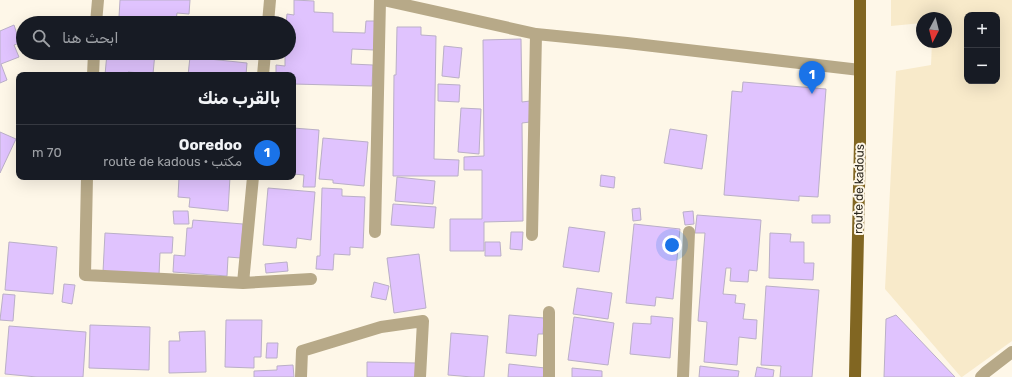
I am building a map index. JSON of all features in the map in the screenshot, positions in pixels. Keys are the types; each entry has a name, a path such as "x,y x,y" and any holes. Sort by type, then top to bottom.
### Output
{"main road":[{"name":"route de kadous","path":"855,377 860,141 860,0"}],"street":[{"path":"97,16 98,0"},
{"path":"269,16 270,0"},
{"path":"375,232 380,0"},
{"path":"384,0 536,34 860,70"},
{"path":"532,235 536,34"},
{"path":"93,72 94,60"},
{"path":"263,72 264,60"},
{"path":"87,180 86,275 243,283 311,278"},
{"path":"243,283 253,180"},
{"path":"683,377 689,232"},
{"path":"549,312 549,377"},
{"path":"301,377 302,351 381,328 423,321 420,377"},
{"path":"981,377 1012,352"}],"shaded area":[{"path":"891,0 1012,0 1012,341 962,377 885,289 896,71 931,65 932,48 952,48 952,12 916,12 916,24 891,26"}],"building":[{"path":"120,0 190,0 189,14 177,13 177,16 119,16"},
{"path":"294,0 314,1 314,12 333,13 333,32 365,33 366,21 375,21 374,50 352,49 351,64 373,65 372,86 296,84 296,72 276,72 276,65 285,66 285,60 296,60 296,16 287,16 287,14 294,15"},
{"path":"14,25 16,31 16,44 14,45 16,50 16,58 1,64 7,80 0,83 0,31"},
{"path":"397,27 421,27 421,35 436,36 434,159 459,160 458,176 393,176 394,75 396,75"},
{"path":"521,39 522,102 530,101 530,122 522,123 523,221 484,222 484,251 450,251 450,219 482,219 482,170 464,170 464,157 484,156 483,40"},
{"path":"444,46 462,48 459,78 442,76"},
{"path":"106,60 154,60 153,72 105,72"},
{"path":"190,60 218,60 247,63 246,72 188,72"},
{"path":"743,82 826,89 818,197 799,196 799,201 724,195 732,91 742,92"},
{"path":"438,84 460,85 459,102 438,101"},
{"path":"461,108 481,109 479,154 458,152"},
{"path":"296,128 319,130 315,187 303,187 304,175 296,174"},
{"path":"670,129 707,135 702,169 664,163"},
{"path":"0,132 16,139 0,173"},
{"path":"323,138 368,142 364,186 333,183 333,180 319,179"},
{"path":"601,175 615,177 614,188 600,186"},
{"path":"397,177 435,181 433,204 395,201"},
{"path":"179,180 230,180 228,211 189,207 190,198 178,197"},
{"path":"268,188 315,192 311,240 297,238 296,248 263,245"},
{"path":"322,188 342,189 342,196 365,197 363,248 350,247 350,255 334,254 333,270 316,269 317,256 320,256"},
{"path":"393,204 436,207 434,228 391,225"},
{"path":"640,208 641,220 633,221 632,209"},
{"path":"173,211 188,211 189,224 174,224"},
{"path":"693,211 694,224 685,225 683,212"},
{"path":"697,215 761,220 757,271 749,270 748,282 730,281 731,268 726,268 723,294 736,295 735,303 745,304 743,319 757,320 756,339 739,337 737,365 704,362 707,322 698,321 705,233 695,233"},
{"path":"812,215 830,215 830,223 812,223"},
{"path":"193,220 243,224 241,258 228,257 227,276 173,272 174,255 185,256 187,228 192,228"},
{"path":"634,224 680,229 673,299 656,297 655,306 626,303"},
{"path":"569,227 605,232 599,272 563,267"},
{"path":"511,232 523,232 522,250 510,249"},
{"path":"105,233 173,237 172,253 160,253 159,275 103,272"},
{"path":"770,233 791,234 790,242 804,242 804,263 814,263 813,280 769,278"},
{"path":"9,242 57,247 53,294 5,290"},
{"path":"485,242 500,242 501,256 485,256"},
{"path":"419,254 426,308 394,313 387,258"},
{"path":"287,262 288,271 266,273 265,264"},
{"path":"374,282 389,286 386,300 371,297"},
{"path":"64,284 75,285 72,304 62,302"},
{"path":"766,286 819,290 812,377 780,377 781,366 761,365"},
{"path":"577,288 612,293 608,319 573,314"},
{"path":"3,294 15,295 13,321 0,320"},
{"path":"509,315 544,318 543,334 538,334 536,356 506,353"},
{"path":"896,315 955,377 884,377 886,319"},
{"path":"651,316 673,318 670,358 630,354 633,323 651,324"},
{"path":"574,317 614,323 608,365 568,360"},
{"path":"226,320 262,320 261,357 254,357 254,368 225,367"},
{"path":"90,325 150,327 149,370 89,368"},
{"path":"9,326 86,332 83,377 37,377 5,374"},
{"path":"205,331 206,372 169,373 169,341 180,341 179,332"},
{"path":"451,333 488,336 484,377 448,375"},
{"path":"267,343 278,343 277,358 266,358"},
{"path":"367,362 416,363 415,377 367,377"},
{"path":"509,364 545,368 544,377 508,377"},
{"path":"293,365 294,377 254,377 254,371 277,370 277,366"},
{"path":"700,366 739,371 738,377 699,377"},
{"path":"757,367 774,370 773,377 755,377"},
{"path":"572,368 602,371 602,377 572,377"}],"place":[{"name":"Ooredoo","path":"812,94"}]}
